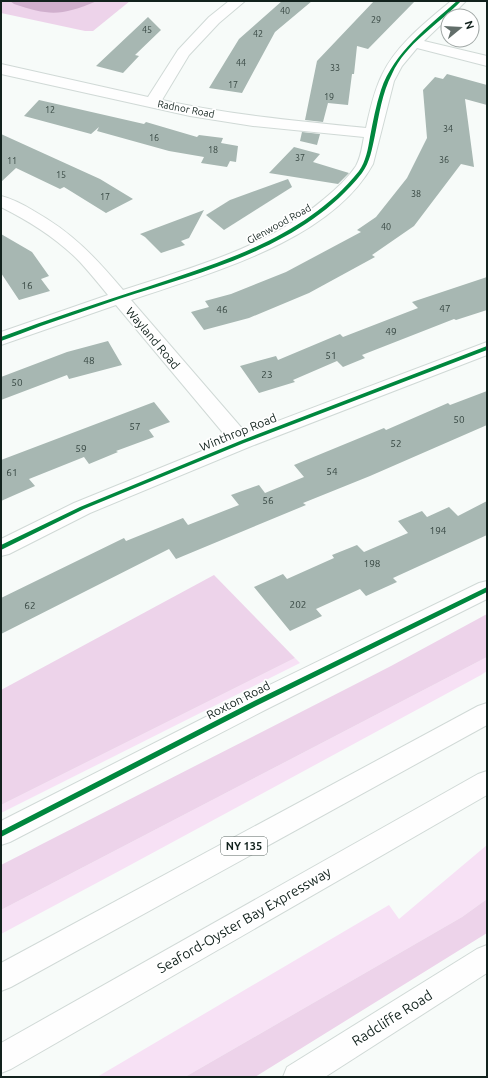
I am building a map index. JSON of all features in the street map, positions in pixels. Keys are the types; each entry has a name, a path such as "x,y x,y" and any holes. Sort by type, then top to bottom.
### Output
{"main road":[{"path":"153,102 183,53 214,20 238,1"},
{"name":"Glenwood Road","path":"1,339 46,322 193,273 260,248 318,214 344,193 367,162 384,89 390,72 414,43 458,1"},
{"path":"414,43 487,61"},
{"name":"Radnor Road","path":"1,69 153,102 254,121 373,133"},
{"name":"Wayland Road","path":"1,201 24,210 66,239 86,258 242,442"},
{"name":"Winthrop Road","path":"1,548 82,508 242,442 487,348"},
{"name":"Roxton Road","path":"1,834 256,703 487,589"},
{"name":"NY 135","path":"1,978 487,713"},
{"name":"Seaford-Oyster Bay Expressway","path":"1,1058 487,782"},
{"name":"Radcliffe Road","path":"298,1077 487,958"},
{"path":"1,1066 80,1013"}],"shaded area":[{"path":"1,1 130,1 93,31 85,31 1,13"},
{"path":"10,1 97,1 85,6 56,13 37,11 14,4"},
{"path":"214,575 295,658 1,805 1,690"},
{"path":"487,614 487,657 1,910 1,865 391,666"},
{"path":"487,657 487,671 481,675 1,934 1,910"},
{"path":"295,658 300,663 1,813 1,805"},
{"path":"487,845 487,899 462,917 185,1077 97,1077 389,905 399,919"},
{"path":"487,899 487,933 255,1077 185,1077 462,917"}],"building":[{"path":"282,1 312,1 275,32 242,93 209,88 239,39"},
{"path":"374,1 415,1 368,49 357,46 354,74 352,74 348,105 328,103 323,122 305,120 317,61"},
{"path":"148,17 161,30 135,55 139,56 123,73 96,66"},
{"path":"447,74 487,85 487,105 465,99 474,167 461,164 414,226 372,255 375,257 309,293 249,318 204,330 191,312 209,307 205,301 231,294 286,272 361,232 357,230 376,217 407,178 427,138 423,90 435,77 443,79"},
{"path":"39,100 144,124 146,122 197,137 199,135 223,138 221,143 238,146 236,162 230,161 227,167 201,163 204,157 169,151 97,131 99,127 91,134 24,116"},
{"path":"302,132 320,134 317,145 300,141"},
{"path":"1,134 100,179 133,199 106,213 64,187 60,189 16,168 1,182"},
{"path":"294,147 320,154 313,162 349,173 338,184 269,173"},
{"path":"288,179 292,187 224,230 206,215 230,200"},
{"path":"204,210 189,238 181,241 185,245 161,253 140,234"},
{"path":"1,234 32,252 49,276 41,279 50,291 19,300 1,273"},
{"path":"487,277 487,310 456,320 454,319 362,355 365,358 343,367 337,361 293,380 295,382 259,393 240,366 276,356 278,360 340,334 343,337 418,308 412,302"},
{"path":"108,341 122,365 69,379 67,375 1,400 1,377 67,352"},
{"path":"487,391 487,425 370,476 303,503 306,505 176,559 169,549 1,634 1,598 124,538 126,541 183,518 188,525 239,505 231,495 259,485 265,493 304,477 294,465 384,428 386,430 448,403 450,405"},
{"path":"154,402 170,422 149,430 154,437 116,451 118,452 89,464 84,457 29,479 35,486 1,501 1,460"},
{"path":"487,501 487,535 393,578 397,582 366,596 360,589 316,609 322,616 290,631 254,587 283,574 287,579 334,558 332,555 357,545 364,552 408,533 398,521 422,511 427,517 449,507 458,516"}],"cycle path":[{"path":"1,339 235,258 291,232 316,215 340,195 365,164 384,89 395,64 411,45 459,1"},
{"path":"1,548 82,508 242,442 487,348"},
{"path":"1,834 256,703 487,589"}]}
